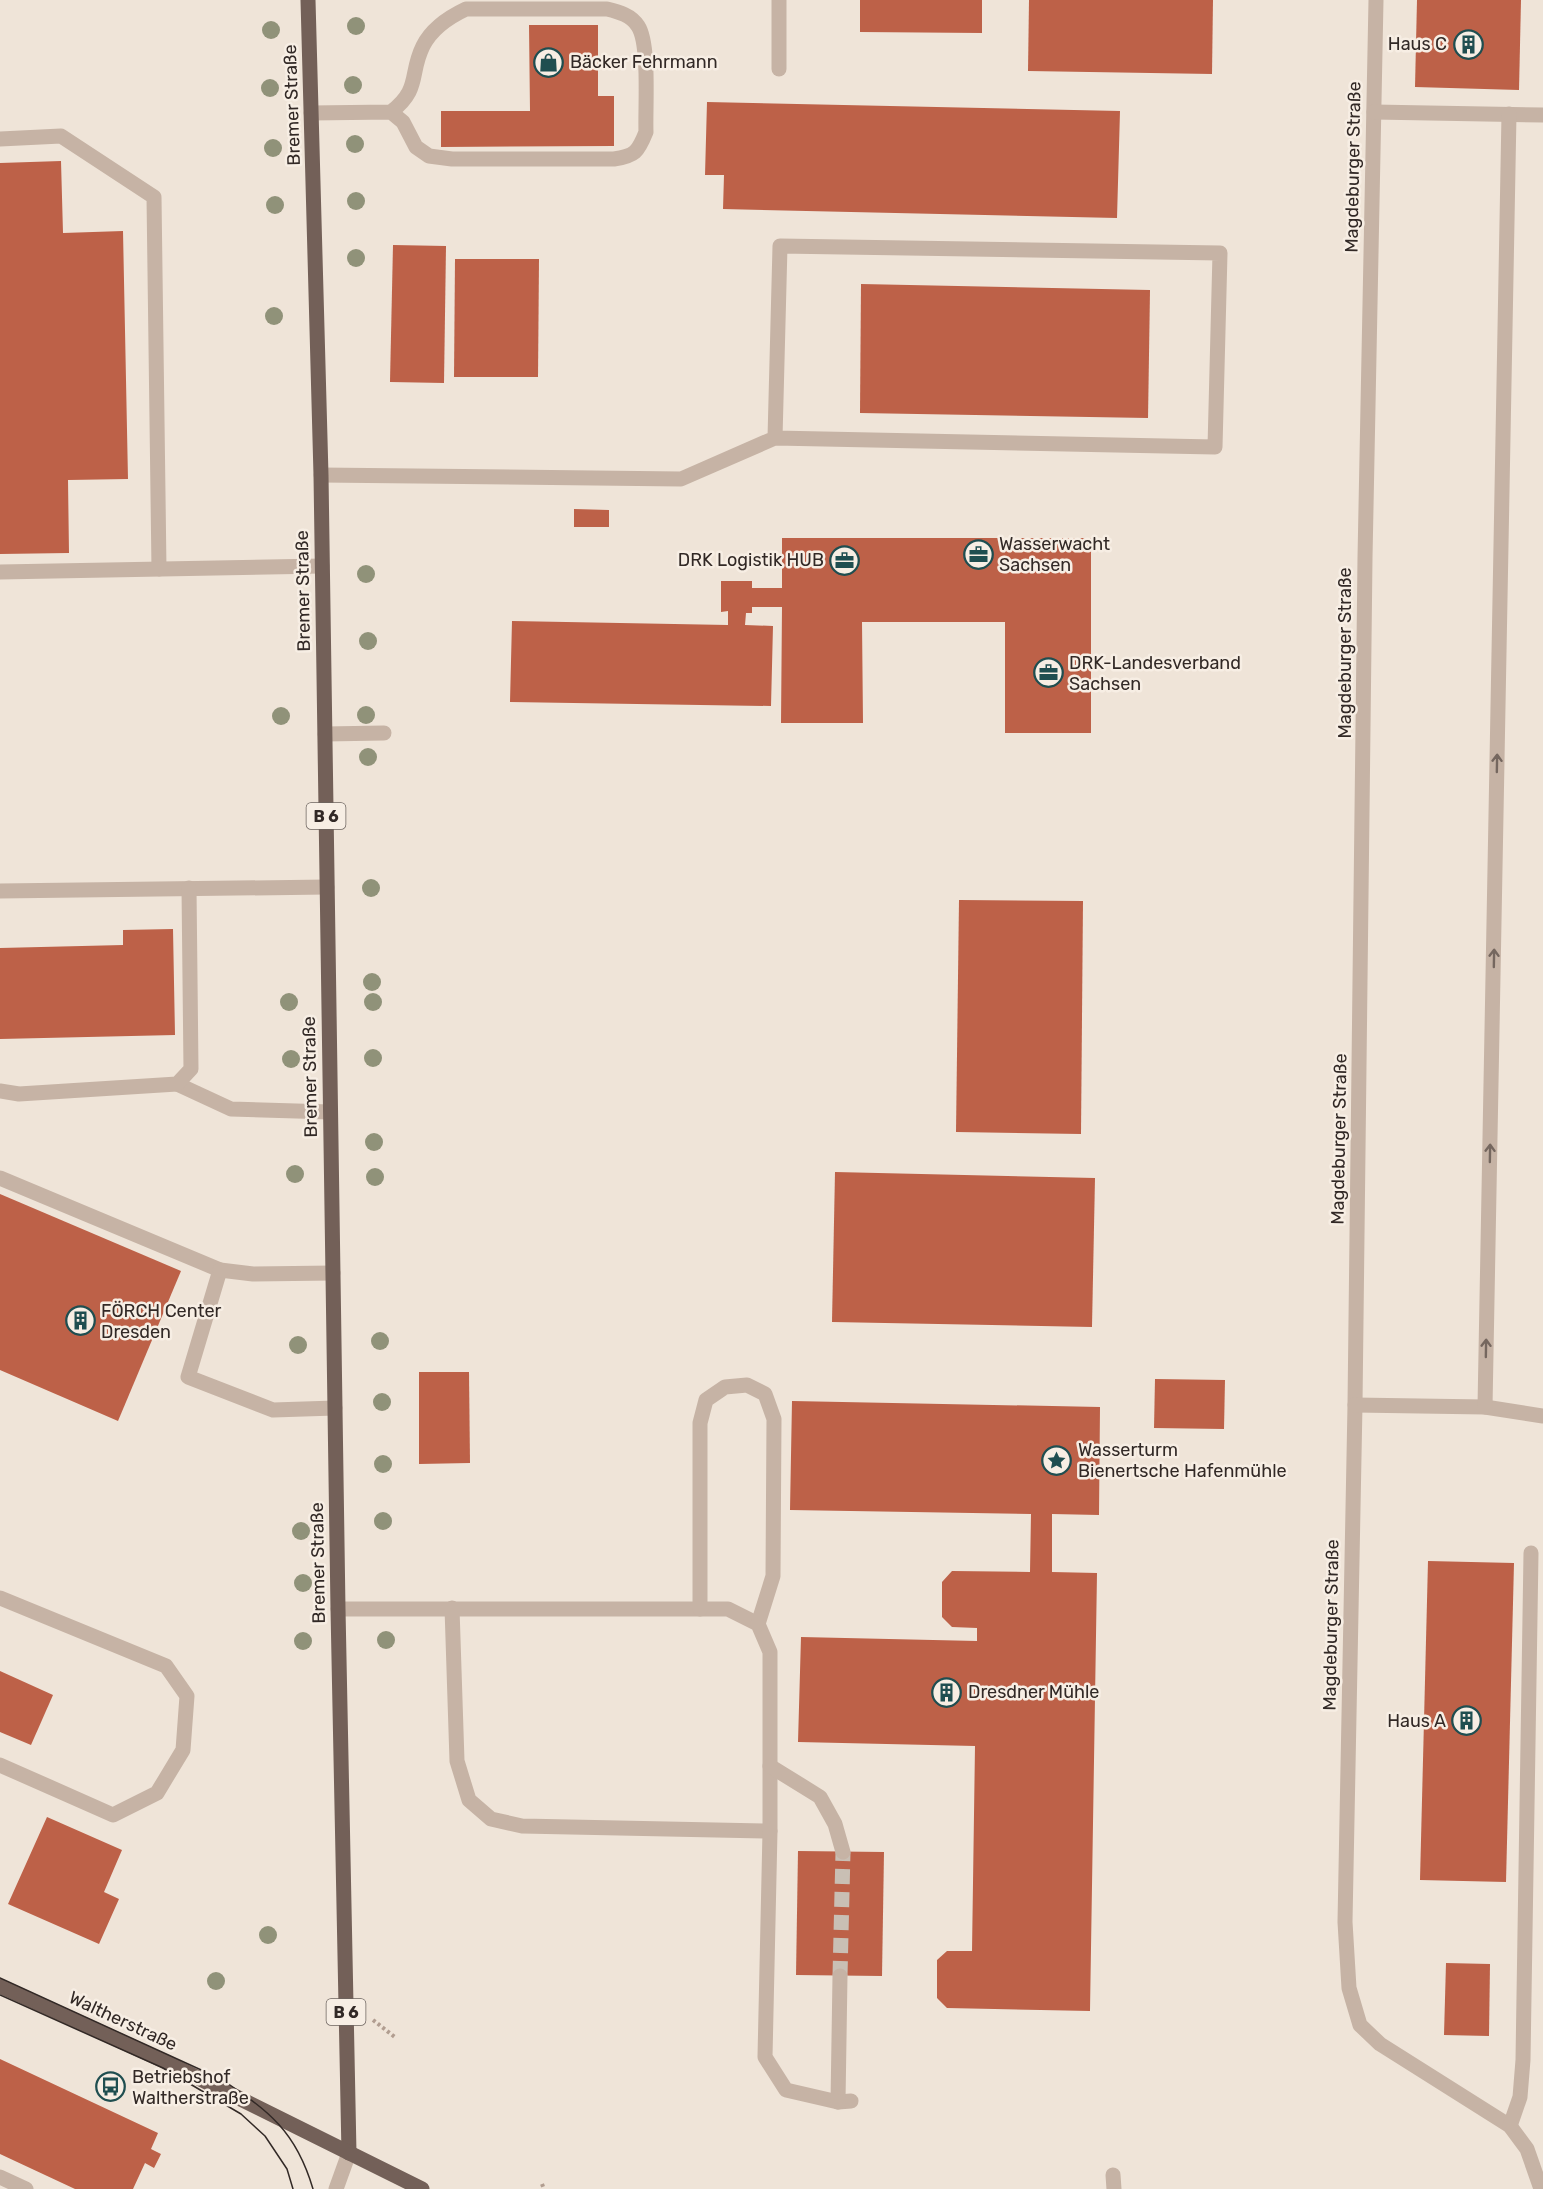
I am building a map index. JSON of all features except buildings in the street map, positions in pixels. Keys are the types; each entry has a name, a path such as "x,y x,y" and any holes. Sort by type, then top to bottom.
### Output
{"main road":[{"name":"Bremer Straße","path":"308,0 321,475 338,1609 349,2153"},
{"name":"Waltherstraße","path":"0,1986 155,2057 422,2189"}],"street":[{"path":"779,0 779,69"},
{"name":"Magdeburger Straße","path":"1376,0 1365,546 1355,1405 1345,1922 1349,1988 1360,2025 1380,2044 1510,2126 1527,2149 1542,2184"},
{"path":"311,113 391,112 404,102 412,87 424,45 446,18 466,9 607,9 625,14 638,25 644,40 646,132 640,146 630,157 614,159 452,159 429,156 416,147 403,122 391,112"},
{"path":"1374,112 1543,115"},
{"path":"1485,1407 1509,114"},
{"path":"0,139 61,136 154,197 159,569"},
{"path":"321,475 681,479 775,438 1215,447 1220,253 780,246 775,438"},
{"path":"0,573 322,566"},
{"path":"325,734 384,734"},
{"path":"0,891 327,887"},
{"path":"177,1084 191,1069 189,888"},
{"path":"0,1091 19,1094 177,1084 231,1109 330,1112"},
{"path":"0,1178 220,1270 253,1274 333,1273"},
{"path":"220,1270 188,1377 273,1410 335,1408"},
{"path":"700,1609 700,1423 706,1400 725,1387 747,1385 765,1394 774,1419 773,1576 758,1624"},
{"path":"1355,1405 1485,1407 1543,1416"},
{"path":"1510,2126 1520,2097 1523,2061 1531,1553"},
{"path":"0,1598 166,1666 187,1696 183,1750 157,1793 113,1815 0,1765"},
{"path":"452,1608 457,1761 470,1800 491,1819 522,1826 770,1832"},
{"path":"338,1609 729,1609 758,1624 770,1652 770,1832 765,2057 786,2090 844,2101 840,1976"},
{"path":"770,1767 820,1797 835,1824 843,1852"},
{"path":"336,2189 349,2153"},
{"path":"0,2177 26,2189"}],"tunnel":[{"path":"840,1976 843,1852"}],"tram line":[{"path":"0,1978 221,2079 279,2124 298,2152 313,2189"},
{"path":"0,1995 163,2068 241,2114 265,2136 287,2169 293,2189"}],"place":[{"name":"Haus C","path":"1468,44"},
{"name":"Bäcker Fehrmann","path":"549,62"},
{"name":"Wasserwacht Sachsen","path":"978,554"},
{"name":"DRK Logistik HUB","path":"845,560"},
{"name":"DRK-Landesverband Sachsen","path":"1048,673"},
{"name":"FÖRCH Center Dresden","path":"80,1321"},
{"name":"Wasserturm Bienertsche Hafenmühle","path":"1057,1460"},
{"name":"Dresdner Mühle","path":"947,1692"},
{"name":"Haus A","path":"1467,1721"},
{"name":"Betriebshof Waltherstraße","path":"111,2087"}]}
